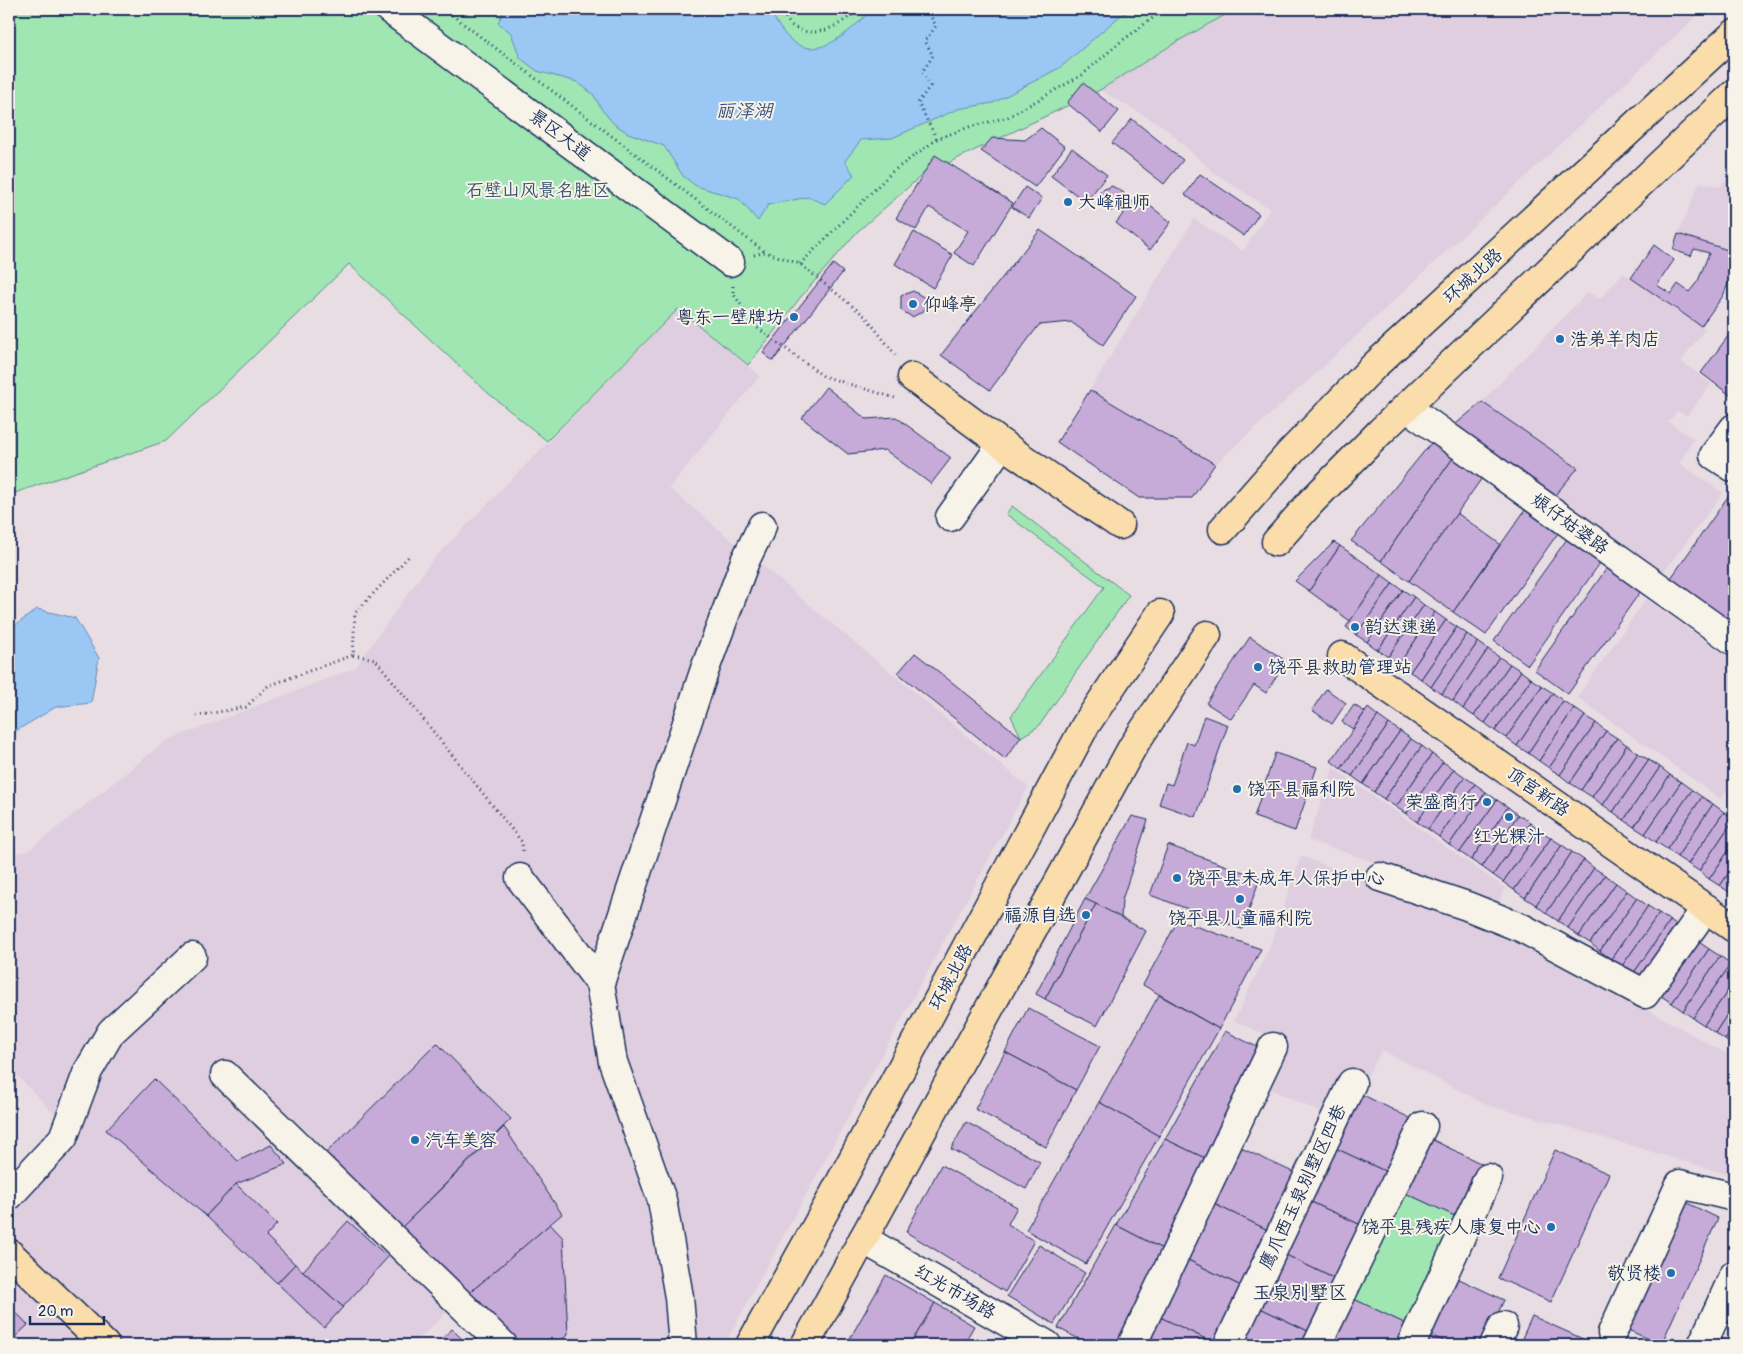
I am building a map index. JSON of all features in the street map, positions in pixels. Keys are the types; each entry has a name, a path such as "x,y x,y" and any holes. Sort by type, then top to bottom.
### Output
{"main road":[{"name":"环城北路","path":"1223,529 1290,454 1374,366 1734,34"},
{"path":"1276,542 1311,502 1406,406 1734,94"},
{"path":"912,377 1002,444 1120,525"},
{"name":"环城北路","path":"750,1345 827,1207 1085,726 1160,614"},
{"path":"805,1345 1133,746 1207,635"},
{"name":"顶宫新路","path":"1342,656 1734,928"},
{"path":"9,1253 105,1345"}],"street":[{"name":"景区大道","path":"389,9 730,262"},
{"name":"娘仔姑婆路","path":"1406,406 1734,641"},
{"path":"1724,462 1734,428"},
{"path":"950,516 1002,444"},
{"path":"600,983 705,670 745,561 762,526"},
{"path":"1380,878 1467,906 1522,928 1645,994 1706,908"},
{"path":"525,884 600,983 613,1062 662,1200 679,1297 683,1345"},
{"path":"9,1196 62,1138 88,1072 111,1032 192,957"},
{"path":"1132,1345 1273,1047"},
{"path":"224,1074 503,1345"},
{"name":"鹰爪西玉泉别墅区四巷","path":"1228,1345 1352,1083"},
{"path":"1317,1345 1423,1126"},
{"path":"1411,1345 1488,1178"},
{"path":"1612,1333 1680,1184 1734,1197"},
{"name":"红光市场路","path":"863,1239 1047,1345"},
{"path":"1702,1345 1734,1275"}],"path":[{"path":"444,9 765,252 800,264 866,317 912,377"},
{"path":"780,9 793,27 813,33 839,25 860,9"},
{"path":"929,9 928,11 936,26 925,41 932,56 922,72 930,86 918,103 937,140"},
{"path":"800,264 892,172 937,140 969,127 1008,117 1082,75 1119,43 1165,9"},
{"path":"765,252 730,262 733,293 755,326 823,376 896,399"},
{"path":"353,655 355,613 410,555"},
{"path":"196,716 246,707 268,686 353,655 374,659 522,842 525,884"}],"shaded area":[{"path":"1236,9 1704,9 1322,368 1215,464 1090,390 1194,219 1243,251 1270,209 1213,172 1164,127 1100,90 1178,41"},
{"path":"1734,168 1734,252 1678,234 1700,182 1720,187"},
{"path":"1623,273 1705,329 1681,361 1711,384 1687,416 1677,411 1668,422 1694,439 1679,463 1723,493 1662,574 1551,500 1578,467 1482,402 1588,292 1600,299"},
{"path":"678,309 760,376 669,488 1028,787 724,1345 503,1345 458,1302 412,1345 9,1345 9,1183 60,1120 9,1067 9,854 28,851 166,741 355,668 430,563"},
{"path":"1646,599 1734,661 1734,780 1721,799 1577,697"},
{"path":"1333,768 1505,888 1496,907 1421,878 1308,840"},
{"path":"1301,856 1534,946 1734,1058 1734,1176 1534,1117 1489,1106 1382,1050 1367,1077 1347,1069 1325,1114 1270,1089 1290,1045 1234,1021 1269,948"}],"green space":[{"name":"石壁山风景名胜区","path":"9,9 1236,9 1178,41 1100,90 921,176 857,232 800,298 748,365 678,309 547,441 488,393 349,264 166,441 9,495"},
{"path":"1012,506 1129,595 1039,726 1021,737 1011,716 1104,587 1006,514"},
{"path":"1403,1192 1457,1217 1406,1324 1352,1298"}],"water":[{"name":"丽泽湖","path":"502,9 770,9 781,29 793,41 805,47 818,47 831,43 845,34 872,9 1139,9 1122,14 1061,67 993,103 958,109 892,138 861,140 845,161 854,175 825,204 808,197 768,205 758,221 739,199 696,186 683,176 664,146 628,133 614,124 602,110 593,94 577,82 537,71 520,58 511,33 498,23 503,12"},
{"path":"37,609 75,618 99,658 91,703 56,707 9,735 9,630"}],"building":[{"path":"1083,83 1119,111 1102,132 1067,103"},
{"path":"1132,119 1183,160 1164,184 1112,143"},
{"path":"1041,128 1065,147 1035,187 981,151 992,138 1025,140"},
{"path":"1072,148 1107,175 1086,202 1051,176"},
{"path":"935,155 1013,203 974,266 954,253 968,231 929,207 916,230 896,218"},
{"path":"1200,174 1259,214 1244,236 1185,195"},
{"path":"1112,186 1124,193 1123,206 1111,211 1100,205 1100,191"},
{"path":"1025,187 1042,198 1029,218 1012,207"},
{"path":"1137,196 1171,222 1150,250 1116,223"},
{"path":"1040,230 1136,296 1103,345 1071,322 1039,325 990,390 941,355"},
{"path":"914,232 953,255 933,288 895,264"},
{"path":"1678,234 1734,252 1734,269 1723,296 1701,326 1631,278 1654,245 1674,260 1657,285 1671,294 1678,284 1689,292 1698,281 1709,253 1694,249 1691,256 1673,250"},
{"path":"833,264 843,272 773,361 763,353"},
{"name":"仰峰亭","path":"913,291 925,298 924,311 912,317 901,310 901,296"},
{"path":"1734,328 1734,398 1701,373"},
{"path":"826,387 866,419 896,417 951,458 931,484 885,450 848,454 802,418"},
{"path":"1090,390 1215,464 1192,498 1139,498 1057,442"},
{"path":"1482,402 1578,468 1551,500 1451,428"},
{"path":"1431,443 1453,458 1381,561 1351,541"},
{"path":"1453,458 1482,478 1409,581 1381,561"},
{"path":"1734,488 1734,623 1671,578"},
{"path":"1530,503 1563,526 1486,635 1453,612"},
{"path":"1457,513 1500,544 1453,612 1409,581"},
{"path":"1572,532 1605,556 1528,665 1494,641"},
{"path":"1334,542 1340,546 1309,591 1295,581"},
{"path":"1340,546 1382,575 1350,621 1309,591"},
{"path":"1612,561 1645,585 1568,694 1535,670"},
{"path":"1382,575 1393,583 1356,635 1346,627"},
{"path":"1393,583 1403,590 1367,642 1356,635"},
{"path":"1403,590 1414,597 1378,650 1367,642"},
{"path":"1414,597 1424,605 1388,657 1378,650"},
{"path":"1424,605 1435,612 1399,664 1388,657"},
{"path":"1435,612 1446,620 1410,672 1399,664"},
{"path":"1446,620 1457,627 1421,679 1410,672"},
{"path":"1457,627 1467,634 1431,687 1421,679"},
{"path":"1467,634 1478,642 1442,694 1431,687"},
{"path":"1250,637 1286,661 1266,693 1254,685 1231,719 1206,703"},
{"path":"1478,642 1488,649 1453,701 1442,694"},
{"path":"1488,649 1499,657 1463,709 1453,701"},
{"path":"915,653 1021,737 1005,759 898,673"},
{"path":"1499,657 1510,664 1474,716 1463,709"},
{"path":"1510,664 1521,671 1485,723 1474,716"},
{"path":"1521,671 1531,679 1495,731 1485,723"},
{"path":"1531,679 1542,686 1506,738 1495,731"},
{"path":"1542,686 1553,693 1517,746 1506,738"},
{"path":"1326,689 1346,703 1332,724 1312,710"},
{"path":"1553,693 1563,701 1528,753 1517,746"},
{"path":"1563,701 1574,708 1539,761 1528,753"},
{"path":"1354,705 1365,712 1353,729 1342,722"},
{"path":"1368,708 1378,716 1341,769 1331,761"},
{"path":"1574,708 1585,716 1549,768 1539,761"},
{"path":"1204,716 1228,725 1196,817 1159,804 1166,783 1172,785 1187,742 1194,745"},
{"path":"1378,716 1389,724 1352,776 1341,769"},
{"path":"1585,716 1596,723 1560,775 1549,768"},
{"path":"1596,723 1606,731 1570,783 1560,775"},
{"path":"1389,724 1400,731 1363,784 1352,776"},
{"path":"1400,731 1411,739 1374,792 1363,784"},
{"path":"1606,731 1617,738 1581,790 1570,783"},
{"path":"1617,738 1627,745 1592,797 1581,790"},
{"path":"1411,739 1422,746 1384,799 1374,792"},
{"path":"1627,745 1638,753 1603,805 1592,797"},
{"path":"1422,746 1432,754 1396,807 1384,799"},
{"path":"1275,753 1317,767 1295,831 1254,817"},
{"path":"1638,753 1649,760 1613,812 1603,805"},
{"path":"1432,754 1443,762 1406,814 1396,807"},
{"path":"1649,760 1660,767 1624,820 1613,812"},
{"path":"1443,762 1454,769 1417,822 1406,814"},
{"path":"1660,767 1670,775 1634,827 1624,820"},
{"path":"1454,769 1465,777 1428,829 1417,822"},
{"path":"1670,775 1681,782 1645,834 1634,827"},
{"path":"1465,777 1475,784 1439,837 1428,829"},
{"path":"1681,782 1692,790 1656,842 1645,834"},
{"path":"1475,784 1486,792 1449,845 1439,837"},
{"path":"1692,790 1702,797 1667,849 1656,842"},
{"path":"1486,792 1497,800 1460,852 1449,845"},
{"path":"1702,797 1713,804 1677,857 1667,849"},
{"path":"1497,800 1508,807 1471,860 1460,852"},
{"path":"1713,804 1724,812 1688,864 1677,857"},
{"path":"1508,807 1518,815 1482,867 1471,860"},
{"path":"1724,812 1734,819 1699,871 1688,864"},
{"path":"1518,815 1530,822 1493,875 1482,867"},
{"path":"1132,816 1148,820 1122,900 1121,918 1085,899"},
{"path":"1734,819 1734,843 1709,879 1699,871"},
{"path":"1530,822 1540,830 1503,882 1493,875"},
{"path":"1540,830 1551,838 1514,890 1503,882"},
{"path":"1551,838 1562,845 1525,898 1514,890"},
{"path":"1734,843 1734,865 1720,886 1709,879"},
{"path":"1168,845 1260,878 1242,929 1150,895"},
{"path":"1562,845 1572,852 1536,905 1525,898"},
{"path":"1572,852 1584,860 1546,913 1536,905"},
{"path":"1584,860 1594,868 1558,921 1546,913"},
{"path":"1734,865 1734,888 1731,893 1720,886"},
{"path":"1594,868 1605,875 1568,928 1558,921"},
{"path":"1605,875 1616,883 1579,936 1568,928"},
{"path":"1616,883 1627,891 1590,943 1579,936"},
{"path":"1627,891 1637,898 1600,951 1590,943"},
{"path":"1637,898 1648,906 1611,959 1600,951"},
{"path":"1085,899 1096,904 1045,999 1036,994"},
{"path":"1096,904 1146,931 1097,1026 1045,999"},
{"path":"1648,906 1659,913 1622,966 1611,959"},
{"path":"1659,913 1670,921 1633,974 1622,966"},
{"path":"1178,920 1261,949 1219,1029 1143,985"},
{"path":"1670,921 1681,928 1644,981 1633,974"},
{"path":"1699,942 1709,949 1672,1003 1661,996"},
{"path":"1709,949 1720,956 1683,1011 1672,1003"},
{"path":"1720,956 1731,964 1693,1018 1683,1011"},
{"path":"1731,964 1734,966 1734,982 1704,1025 1693,1018"},
{"path":"1734,982 1734,1004 1715,1033 1704,1025"},
{"path":"1159,995 1219,1029 1159,1136 1099,1102"},
{"path":"1734,1004 1734,1027 1725,1040 1715,1033"},
{"path":"1028,1008 1100,1046 1076,1090 1005,1052"},
{"path":"1734,1027 1734,1046 1725,1040"},
{"path":"1225,1031 1265,1051 1211,1161 1165,1139"},
{"name":"汽车美容","path":"437,1043 511,1119 400,1229 326,1153"},
{"path":"1005,1052 1076,1090 1046,1147 975,1109"},
{"path":"154,1079 238,1161 271,1145 287,1164 236,1184 206,1216 106,1130"},
{"path":"1361,1094 1414,1120 1389,1173 1335,1148"},
{"path":"1099,1102 1159,1136 1086,1264 1026,1230"},
{"path":"966,1122 1040,1162 1026,1189 951,1149"},
{"path":"504,1127 562,1214 467,1295 400,1229"},
{"path":"1429,1138 1482,1164 1457,1217 1403,1192"},
{"path":"1165,1139 1211,1161 1168,1252 1116,1225"},
{"path":"1241,1148 1297,1174 1270,1231 1214,1204"},
{"path":"1335,1148 1389,1173 1363,1226 1309,1201"},
{"path":"1555,1150 1609,1174 1551,1302 1498,1278"},
{"path":"941,1165 1017,1207 1008,1224 1034,1241 1005,1292 906,1232"},
{"path":"236,1184 277,1224 266,1236 295,1264 277,1283 206,1216"},
{"name":"敬贤楼","path":"1681,1200 1718,1218 1661,1345 1624,1328"},
{"path":"1309,1201 1363,1226 1337,1280 1284,1254"},
{"path":"1214,1204 1270,1231 1243,1287 1188,1260"},
{"path":"348,1221 388,1257 343,1307 303,1271"},
{"path":"550,1224 563,1238 568,1334 556,1345 515,1345 467,1295"},
{"path":"1116,1225 1168,1252 1122,1345 1090,1345 1058,1328"},
{"path":"1039,1245 1085,1273 1054,1324 1007,1296"},
{"path":"1284,1254 1337,1280 1312,1333 1258,1307"},
{"path":"1188,1260 1243,1287 1216,1344 1160,1317"},
{"path":"295,1264 343,1307 324,1328 277,1283"},
{"path":"886,1275 935,1303 910,1345 858,1345 849,1340"},
{"path":"1455,1277 1504,1300 1483,1345 1452,1345 1428,1334"},
{"path":"1352,1298 1406,1324 1396,1345 1330,1345"},
{"path":"935,1303 974,1326 963,1345 910,1345"},
{"path":"9,1305 28,1325 15,1337 9,1332"},
{"path":"1258,1307 1312,1333 1306,1345 1240,1345"},
{"path":"1532,1316 1583,1339 1580,1345 1519,1345"},
{"path":"1160,1317 1216,1344 1147,1345"},
{"path":"452,1329 468,1345 435,1345"},
{"path":"1428,1334 1452,1345 1423,1345"}],"place":[{"name":"大峰祖师","path":"1068,202"},
{"name":"仰峰亭","path":"913,304"},
{"name":"粤东一壁牌坊","path":"794,317"},
{"name":"浩弟羊肉店","path":"1560,339"},
{"name":"韵达速递","path":"1355,627"},
{"name":"饶平县救助管理站","path":"1258,667"},
{"name":"饶平县福利院","path":"1237,789"},
{"name":"荣盛商行","path":"1487,802"},
{"name":"红光粿汁","path":"1509,817"},
{"name":"饶平县未成年人保护中心","path":"1177,878"},
{"name":"饶平县儿童福利院","path":"1240,899"},
{"name":"福源自选","path":"1086,915"},
{"name":"汽车美容","path":"415,1140"},
{"name":"饶平县残疾人康复中心","path":"1551,1227"},
{"name":"敬贤楼","path":"1671,1273"}],"district":[{"name":"玉泉别墅区","path":"1300,1293"}]}
